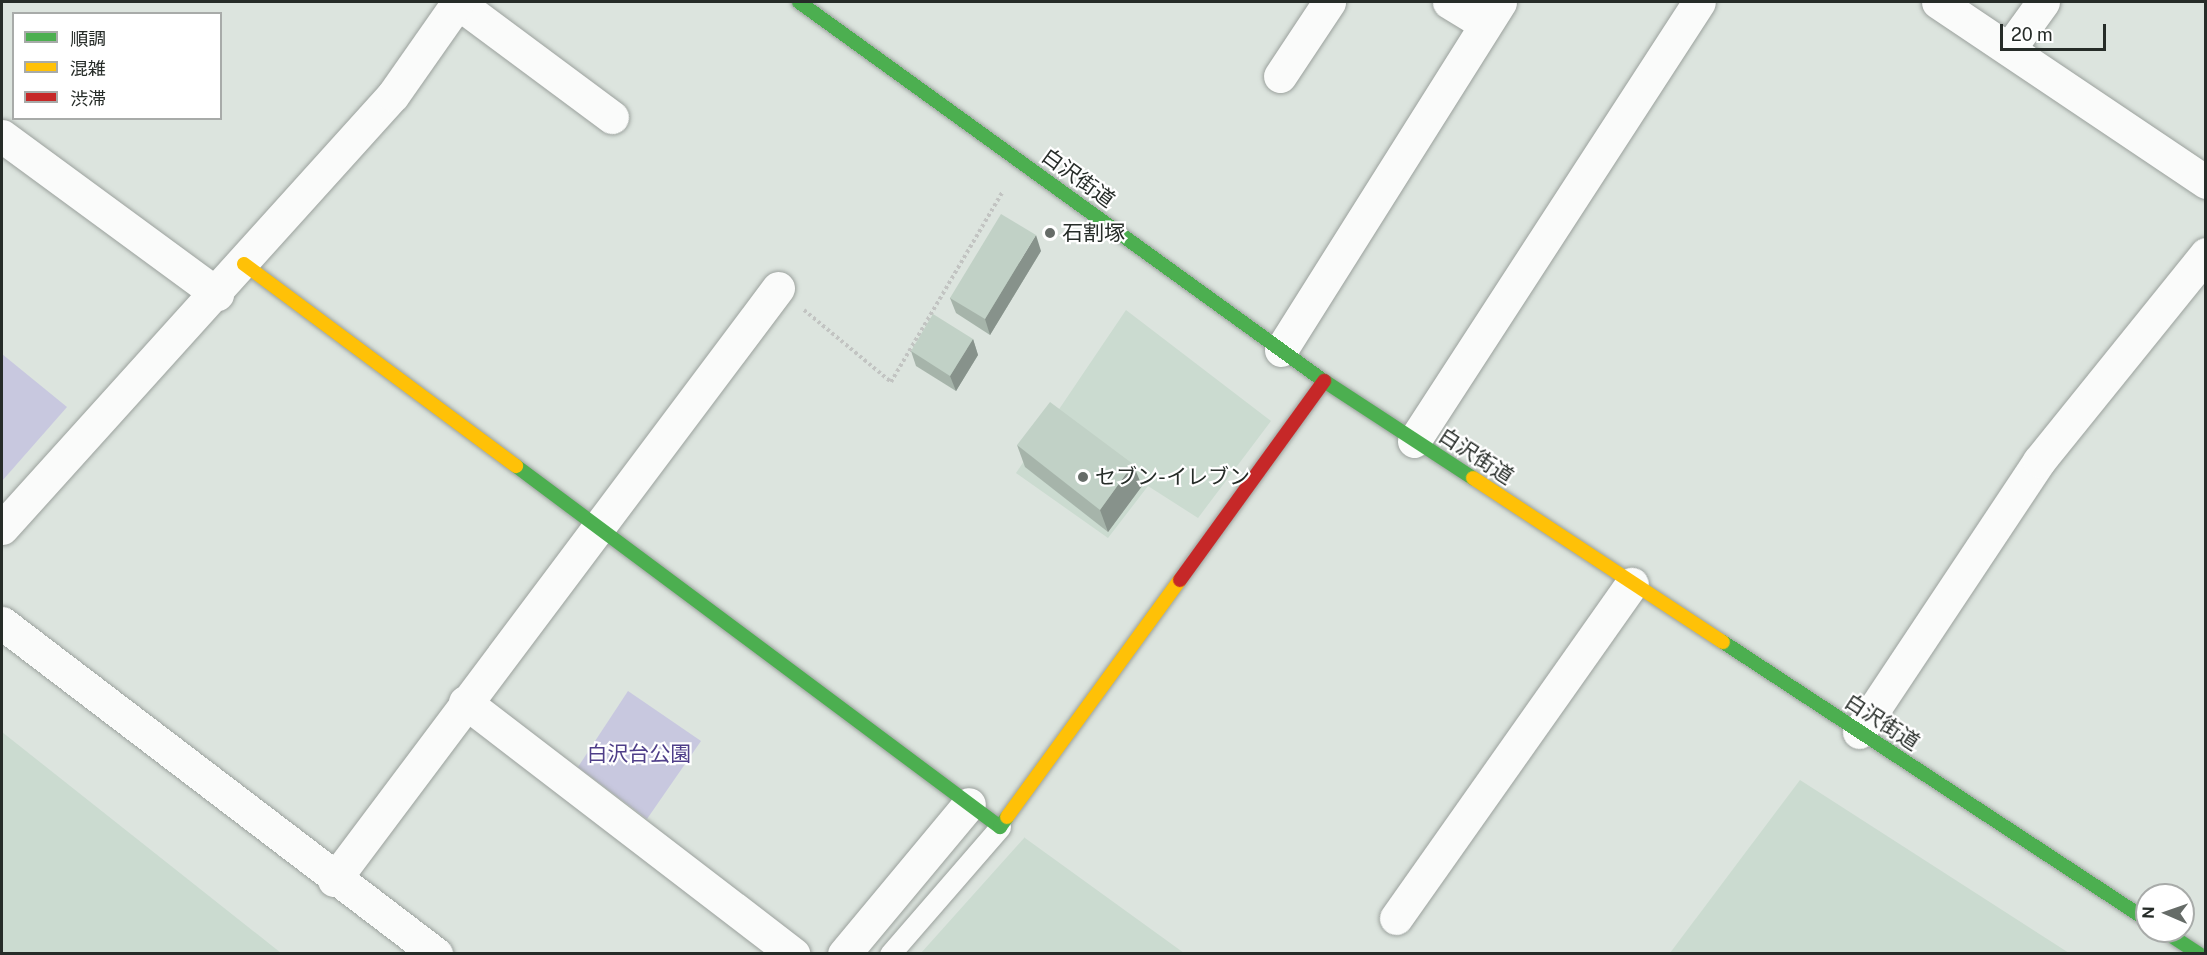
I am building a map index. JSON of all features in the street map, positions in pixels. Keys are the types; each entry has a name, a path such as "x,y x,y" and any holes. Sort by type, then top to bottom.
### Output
{"main road":[{"name":"白沢街道","path":"799,2 1324,381 2135,912"},
{"path":"244,264 1000,827 1324,381"},
{"path":"2173,943 2199,954"}],"street":[{"path":"2,528 244,264 393,95 457,2 612,117"},
{"path":"1280,76 1329,2"},
{"path":"1281,350 1493,13 1449,2"},
{"path":"1414,441 1699,2"},
{"path":"1938,2 2205,182"},
{"path":"2008,49 2043,2"},
{"path":"2,136 216,294"},
{"path":"1859,732 2039,461 2205,254"},
{"path":"334,880 465,702 778,288"},
{"path":"1396,918 1632,584"},
{"path":"2,623 334,880 436,954"},
{"path":"465,702 793,954"},
{"path":"844,954 969,804"}],"lane":[{"path":"890,954 1000,827"}],"path":[{"path":"778,288 891,382 1021,163"}],"shaded area":[{"path":"1126,310 1271,421 1198,518 1148,486 1108,538 1016,473"},
{"path":"2,732 281,953 2,953"},
{"path":"1800,780 2069,953 1670,953"},
{"path":"1025,838 1184,953 921,953"}],"green space":[{"path":"2,354 67,407 2,481"},
{"name":"白沢台公園","path":"628,691 701,741 647,819 578,767"}],"building":[{"path":"1001,214 1036,235 985,319 950,298"},
{"path":"933,314 973,339 950,376 911,351"},
{"name":"セブン-イレブン","path":"1050,402 1133,464 1100,510 1017,445"}],"traffic: fast":[{"path":"799,2 1324,381 1473,478"},
{"path":"516,466 1000,827 1007,817"},
{"path":"1723,642 2135,912"},
{"path":"2182,943 2199,954"}],"traffic: slow":[{"path":"244,264 516,466"},
{"path":"1473,478 1723,642"},
{"path":"1007,817 1180,580"}],"traffic: jam":[{"path":"1180,580 1324,381"}],"place":[{"name":"石割塚","path":"1050,233"},
{"name":"セブン-イレブン","path":"1083,477"}]}
